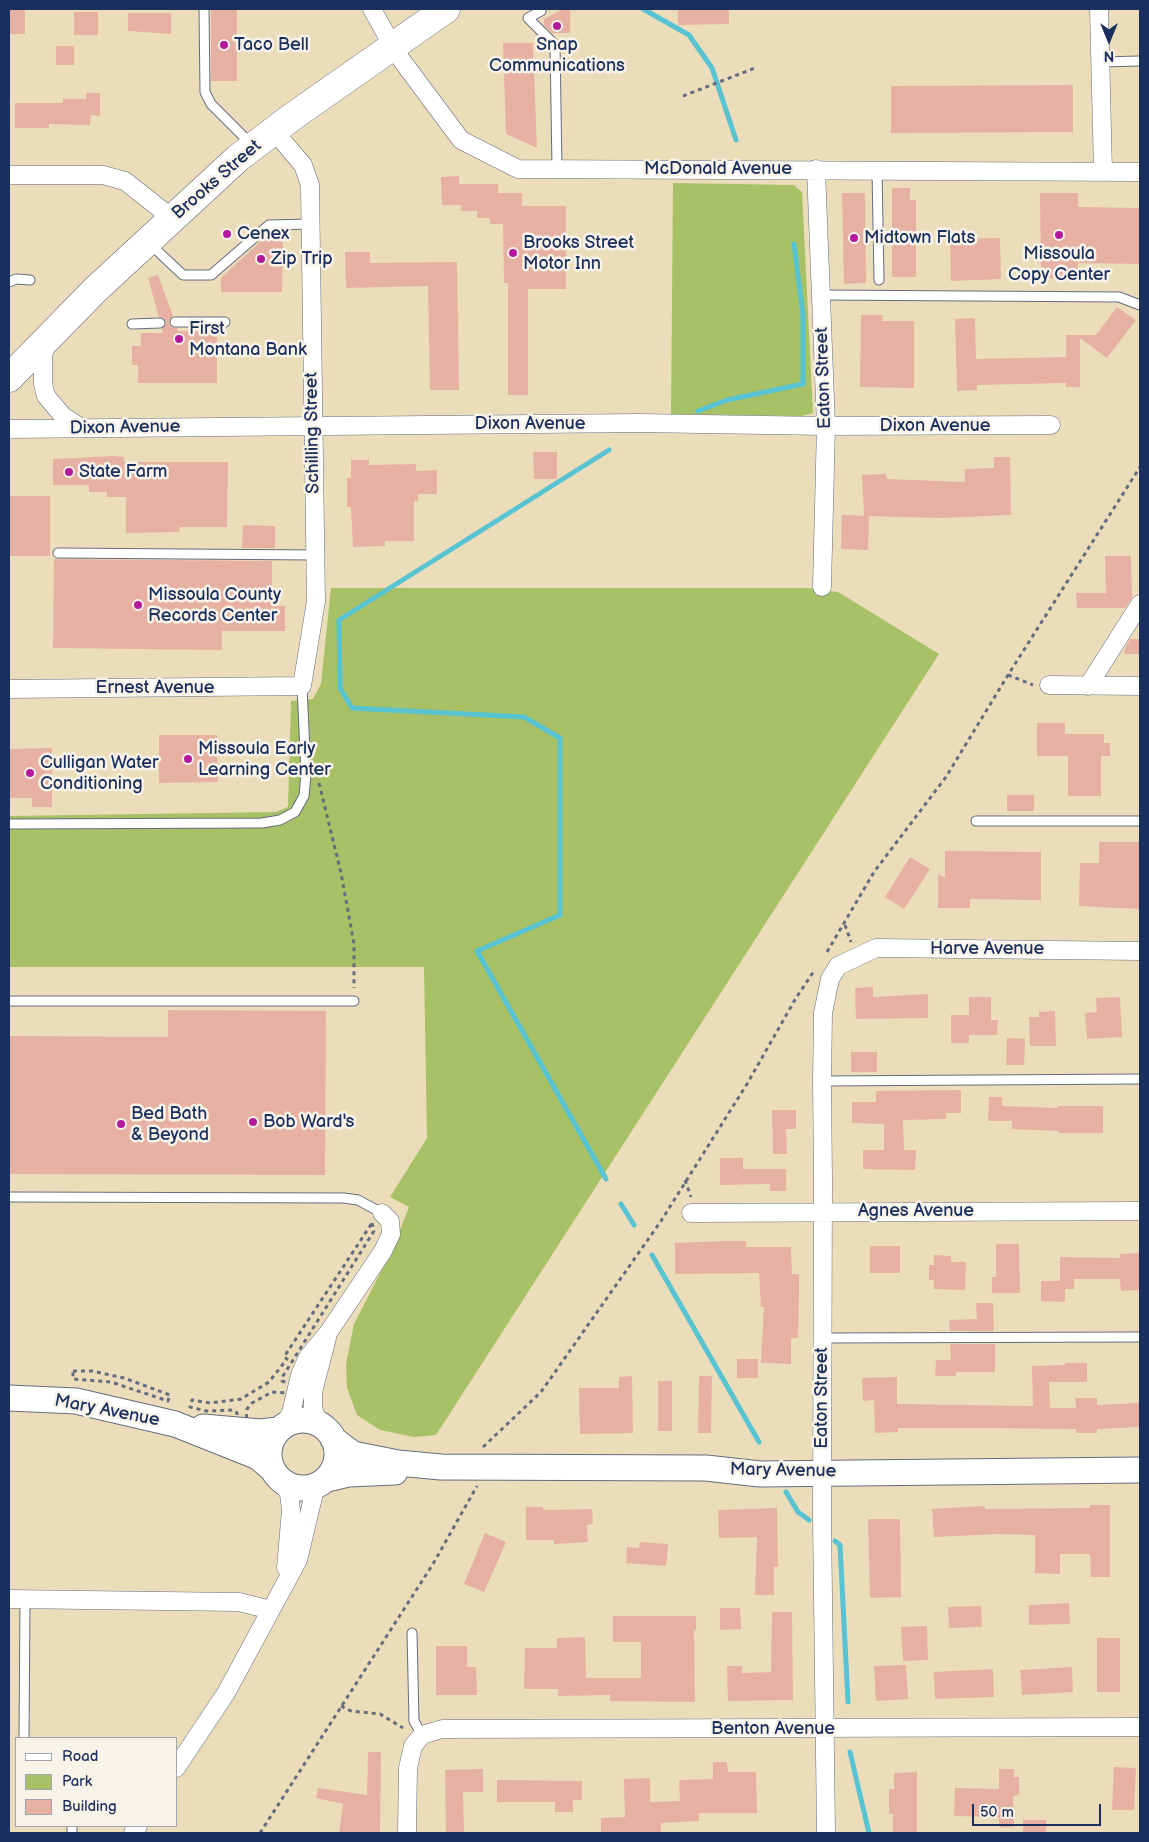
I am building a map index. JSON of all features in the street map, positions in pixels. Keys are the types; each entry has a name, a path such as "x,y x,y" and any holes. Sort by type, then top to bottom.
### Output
{"highway":[{"name":"Brooks Street","path":"9,378 94,290 263,139 446,9"}],"street":[{"name":"McDonald Avenue","path":"372,9 393,47 461,140 518,169 877,169 1140,172"},
{"path":"1099,9 1103,172"},
{"name":"Schilling Street","path":"263,139 303,164 310,186 316,601 302,686"},
{"name":"Eaton Street","path":"816,169 826,426 822,587"},
{"path":"9,175 103,175 125,181 173,219"},
{"path":"50,336 43,355 43,384 46,396 63,416 81,428"},
{"name":"Dixon Avenue","path":"9,429 639,423 826,426 1051,425"},
{"path":"1088,686 1140,604"},
{"path":"1049,685 1140,686"},
{"name":"Ernest Avenue","path":"9,689 302,686"},
{"name":"Harve Avenue","path":"838,966 876,948 1140,951"},
{"name":"Eaton Street","path":"826,1833 827,1729 822,1472 822,1081 823,1014 830,979 838,966"},
{"name":"Agnes Avenue","path":"691,1205 822,1211 1140,1211"},
{"path":"271,1610 280,1592 286,1571 291,1523 289,1494 277,1475 269,1448 291,1413 300,1375 308,1357 328,1333 383,1251 391,1234 391,1227 390,1221 382,1213"},
{"path":"178,1765 226,1693 298,1560 322,1482 336,1460 336,1450 313,1408 313,1392 328,1333"},
{"name":"Mary Avenue","path":"9,1398 76,1401 185,1420 207,1426 260,1432 280,1428"},
{"name":"Mary Avenue","path":"185,1420 219,1442 258,1457 277,1475"},
{"path":"280,1428 301,1420 326,1432"},
{"name":"Mary Avenue","path":"326,1432 353,1454 427,1467 706,1468 760,1474 1140,1470"},
{"name":"Mary Avenue","path":"322,1482 348,1474 399,1472 427,1467"},
{"path":"277,1475 299,1488 322,1482"},
{"path":"17,1600 239,1602 271,1610"},
{"name":"Benton Avenue","path":"414,1737 442,1729 1140,1727"},
{"path":"407,1833 408,1768 414,1737"}],"lane":[{"path":"204,9 205,92 211,104 263,139"},
{"path":"540,9 541,11 528,18 555,45 556,169"},
{"path":"1100,62 1140,61"},
{"path":"877,169 879,280"},
{"path":"147,242 183,275 212,275 269,225 310,224"},
{"path":"9,282 16,279 30,280"},
{"path":"821,295 1119,297 1140,305"},
{"path":"175,322 225,322"},
{"path":"132,324 160,323"},
{"path":"58,553 315,555"},
{"path":"9,824 262,823 280,820 295,812 304,796 306,774 302,686"},
{"path":"976,821 1140,821"},
{"path":"9,1001 354,1001"},
{"path":"822,1081 1140,1079"},
{"path":"9,1197 344,1198 358,1200 382,1213"},
{"path":"822,1338 1140,1337"},
{"path":"17,1600 24,1737"},
{"path":"412,1633 414,1737"}],"path":[{"path":"683,96 755,68"},
{"path":"1008,675 1029,685 1049,685"},
{"path":"318,782 341,873 354,944 354,1001"},
{"path":"844,925 853,948"},
{"path":"685,1180 691,1205"},
{"path":"372,1224 374,1231 283,1376 282,1381 291,1384 289,1393 272,1392 252,1403 247,1409 246,1422 237,1422 237,1413 234,1410 206,1411 185,1420 192,1400 210,1403 241,1399 268,1382 287,1359 284,1357 372,1224"},
{"path":"73,1371 114,1375 170,1395 168,1401 111,1382 73,1379 73,1371"},
{"path":"260,1833 433,1564 479,1482"},
{"path":"341,1706 351,1711 380,1714 414,1737"}],"green space":[{"path":"673,183 794,185 802,192 813,413 802,416 671,414"},
{"path":"331,588 808,588 838,592 939,654 436,1435 414,1437 380,1430 357,1415 347,1388 346,1364 354,1324 392,1250 409,1207 390,1197 427,1138 424,967 9,967 9,816 276,812 288,807 291,701 313,699 321,684"}],"building":[{"path":"9,9 25,9 25,34 9,34"},
{"name":"Taco Bell","path":"211,9 237,9 237,81 211,81"},
{"name":"Snap Communications","path":"563,9 570,9 570,33 552,33 544,25 544,19"},
{"path":"678,9 729,9 729,24 678,25"},
{"path":"74,12 98,12 98,35 74,35"},
{"path":"128,13 171,13 171,34 128,31"},
{"path":"503,43 533,43 537,148 506,134"},
{"path":"56,46 74,46 74,65 56,65"},
{"path":"1073,85 1073,132 891,133 891,86"},
{"path":"86,93 100,93 100,116 91,115 90,125 49,124 49,128 15,128 15,103 63,103 63,99 86,99"},
{"path":"459,176 459,184 498,184 498,193 522,193 522,206 566,206 566,289 528,289 528,395 508,395 508,283 504,283 503,224 490,224 490,218 477,218 477,211 461,211 461,205 442,205 441,177"},
{"path":"892,188 910,188 910,200 916,200 916,277 892,277"},
{"name":"Midtown Flats","path":"842,193 865,193 866,283 844,284"},
{"path":"1040,193 1078,193 1078,207 1140,208 1140,264 1078,263 1078,278 1041,278"},
{"path":"1000,238 1001,279 951,281 950,239"},
{"name":"Zip Trip","path":"262,240 283,240 282,292 221,292 221,278"},
{"path":"345,252 370,252 370,263 457,262 459,390 430,390 428,286 346,288"},
{"name":"First Montana Bank","path":"158,275 173,316 169,322 171,327 177,328 178,331 217,331 217,383 138,383 138,365 132,365 132,346 141,346 141,333 163,333 162,329 166,323 163,318 159,317 148,278"},
{"path":"1117,307 1136,320 1107,358 1080,338 1080,387 1066,387 1066,383 977,385 977,390 957,391 955,319 975,318 976,359 1066,357 1066,335 1096,335"},
{"path":"861,315 883,315 882,321 914,321 914,388 860,387"},
{"path":"533,452 557,452 557,479 534,479"},
{"path":"124,457 124,462 228,462 227,527 180,527 179,532 126,533 126,497 107,497 107,492 89,492 89,485 53,485 53,459"},
{"path":"994,457 1010,457 1011,515 941,518 864,516 862,475 886,474 887,479 965,482 965,469 994,468"},
{"path":"351,460 369,460 369,465 416,464 416,471 437,470 437,494 418,494 418,501 414,501 414,541 385,541 385,546 353,547 351,507 347,507 347,478 351,478"},
{"path":"9,496 50,496 50,556 9,556"},
{"path":"842,515 869,516 868,550 841,549"},
{"path":"243,525 275,526 275,548 242,548"},
{"path":"1105,556 1131,556 1132,598 1125,608 1077,608 1076,593 1106,593"},
{"name":"Missoula County Records Center","path":"54,559 272,561 272,606 285,606 285,631 222,631 222,650 53,648"},
{"path":"1130,639 1140,639 1140,654 1124,654"},
{"path":"1037,723 1065,723 1065,734 1104,734 1104,743 1110,743 1110,756 1101,756 1101,796 1068,796 1068,756 1037,756"},
{"name":"Missoula Early Learning Center","path":"159,735 217,735 218,782 159,783"},
{"name":"Culligan Water Conditioning","path":"52,748 52,807 32,807 32,798 9,798 9,749"},
{"path":"1007,795 1034,795 1034,811 1007,811"},
{"path":"1099,842 1140,842 1140,909 1079,906 1080,863 1099,863"},
{"path":"945,851 1041,852 1041,900 970,899 970,908 938,908 938,874 945,878"},
{"path":"910,857 930,869 904,909 885,897"},
{"path":"873,987 873,997 928,994 928,1018 856,1019 855,988"},
{"path":"969,997 991,997 991,1020 998,1020 997,1035 969,1035 969,1043 951,1043 951,1015 969,1015"},
{"path":"1120,997 1122,1037 1087,1039 1085,1013 1097,1012 1096,998"},
{"path":"168,1010 326,1011 325,1175 9,1174 9,1036 168,1037"},
{"path":"1055,1011 1056,1046 1030,1046 1029,1017 1039,1017 1039,1012"},
{"path":"1007,1038 1025,1039 1024,1065 1006,1065"},
{"path":"851,1052 877,1052 877,1072 851,1072"},
{"path":"961,1090 961,1113 946,1113 946,1119 903,1120 904,1150 916,1150 915,1170 863,1169 863,1150 884,1150 884,1124 852,1123 852,1102 876,1102 876,1091"},
{"path":"989,1097 1002,1097 1002,1106 1058,1108 1058,1106 1103,1106 1103,1133 1058,1133 1058,1131 1012,1129 1012,1121 988,1121"},
{"path":"772,1110 796,1110 796,1129 786,1129 787,1154 773,1154"},
{"path":"720,1158 743,1158 743,1169 786,1169 786,1191 770,1191 770,1184 720,1185"},
{"path":"746,1241 746,1247 791,1247 792,1274 799,1274 799,1295 798,1338 791,1338 791,1364 761,1363 764,1307 761,1307 759,1273 675,1274 675,1243"},
{"path":"996,1244 1019,1244 1020,1293 992,1293 992,1277 996,1277"},
{"path":"870,1246 900,1246 900,1273 870,1273"},
{"path":"1140,1253 1140,1290 1121,1291 1120,1279 1074,1279 1074,1289 1065,1289 1065,1302 1041,1301 1041,1281 1060,1281 1060,1257 1120,1258 1120,1254"},
{"path":"934,1255 951,1256 951,1262 966,1262 965,1290 934,1289 934,1280 929,1280 929,1265 934,1265"},
{"path":"976,1303 993,1303 994,1331 950,1331 949,1320 977,1319"},
{"path":"950,1344 995,1344 995,1372 956,1372 956,1376 935,1376 936,1360 951,1360"},
{"path":"737,1359 758,1359 758,1378 737,1378"},
{"path":"1065,1363 1087,1363 1087,1382 1049,1382 1050,1408 1076,1408 1075,1398 1097,1398 1097,1405 1140,1403 1140,1427 1097,1429 1097,1433 1076,1433 1076,1429 898,1428 898,1432 875,1433 874,1400 863,1401 862,1378 897,1377 897,1404 1033,1406 1032,1366 1065,1365"},
{"path":"632,1376 633,1433 580,1434 579,1388 619,1388 619,1377"},
{"path":"699,1376 712,1376 711,1433 698,1433"},
{"path":"658,1381 672,1381 672,1431 658,1431"},
{"path":"1090,1505 1110,1505 1110,1577 1091,1577 1090,1554 1060,1554 1060,1574 1035,1573 1035,1535 998,1534 934,1537 932,1509 985,1506 985,1509 1090,1508"},
{"path":"526,1507 543,1507 543,1510 592,1509 593,1524 587,1525 588,1542 554,1544 554,1540 526,1540"},
{"path":"777,1508 778,1567 774,1567 774,1595 755,1595 757,1537 719,1538 718,1510"},
{"path":"868,1519 900,1519 901,1597 870,1598"},
{"path":"485,1533 506,1542 484,1592 464,1584"},
{"path":"640,1542 668,1544 666,1566 626,1563 627,1547 639,1548"},
{"path":"1069,1603 1070,1624 1029,1625 1029,1605"},
{"path":"981,1606 982,1627 949,1628 948,1607"},
{"path":"720,1608 740,1608 741,1629 720,1630"},
{"path":"772,1612 792,1612 793,1700 728,1701 727,1666 742,1666 742,1673 771,1672"},
{"path":"613,1616 696,1616 696,1630 694,1630 695,1702 610,1701 610,1695 558,1696 558,1689 524,1689 525,1648 557,1648 557,1638 585,1637 586,1678 641,1678 641,1642 613,1642"},
{"path":"927,1626 928,1660 903,1661 901,1627"},
{"path":"1097,1638 1120,1638 1120,1692 1097,1692"},
{"path":"436,1646 467,1646 467,1667 476,1667 477,1695 436,1695"},
{"path":"906,1665 908,1699 876,1701 874,1666"},
{"path":"1072,1667 1073,1692 1022,1695 1020,1670"},
{"path":"993,1669 994,1697 935,1699 934,1672"},
{"path":"368,1752 381,1752 380,1833 339,1833 343,1804 316,1798 318,1788 367,1795"},
{"path":"713,1762 727,1762 728,1772 756,1772 757,1813 699,1813 699,1821 661,1823 661,1833 601,1833 601,1818 625,1817 624,1779 650,1778 650,1802 680,1801 679,1780 713,1779"},
{"path":"1114,1767 1136,1768 1134,1810 1112,1810"},
{"path":"483,1769 483,1792 463,1792 464,1833 446,1833 445,1770"},
{"path":"999,1769 1014,1769 1014,1777 1019,1777 1019,1795 1013,1796 1014,1827 999,1827 999,1817 954,1816 955,1788 999,1789"},
{"path":"917,1772 917,1832 893,1832 893,1814 889,1814 889,1789 894,1789 894,1773"},
{"path":"497,1780 582,1781 582,1800 573,1800 573,1812 555,1812 555,1802 497,1802"},
{"path":"1023,1820 1046,1820 1046,1833 1023,1833"}],"waterway":[{"path":"643,9 689,35 712,68 736,140"},
{"path":"698,411 727,400 803,384 803,315 794,244"},
{"path":"606,1179 477,951 560,915 560,738 524,717 352,708 340,688 339,620 609,450"},
{"path":"621,1204 634,1225"},
{"path":"652,1255 759,1442"},
{"path":"786,1492 798,1512 809,1520"},
{"path":"835,1541 840,1545 848,1702"},
{"path":"850,1752 869,1833"}],"place":[{"name":"Snap Communications","path":"557,26"},
{"name":"Taco Bell","path":"224,45"},
{"name":"Cenex","path":"227,234"},
{"name":"Missoula Copy Center","path":"1059,235"},
{"name":"Midtown Flats","path":"854,238"},
{"name":"Brooks Street Motor Inn","path":"513,253"},
{"name":"Zip Trip","path":"261,259"},
{"name":"First Montana Bank","path":"179,339"},
{"name":"State Farm","path":"69,472"},
{"name":"Missoula County Records Center","path":"138,605"},
{"name":"Missoula Early Learning Center","path":"188,759"},
{"name":"Culligan Water Conditioning","path":"30,773"},
{"name":"Bob Ward's","path":"253,1122"},
{"name":"Bed Bath & Beyond","path":"121,1124"}]}
